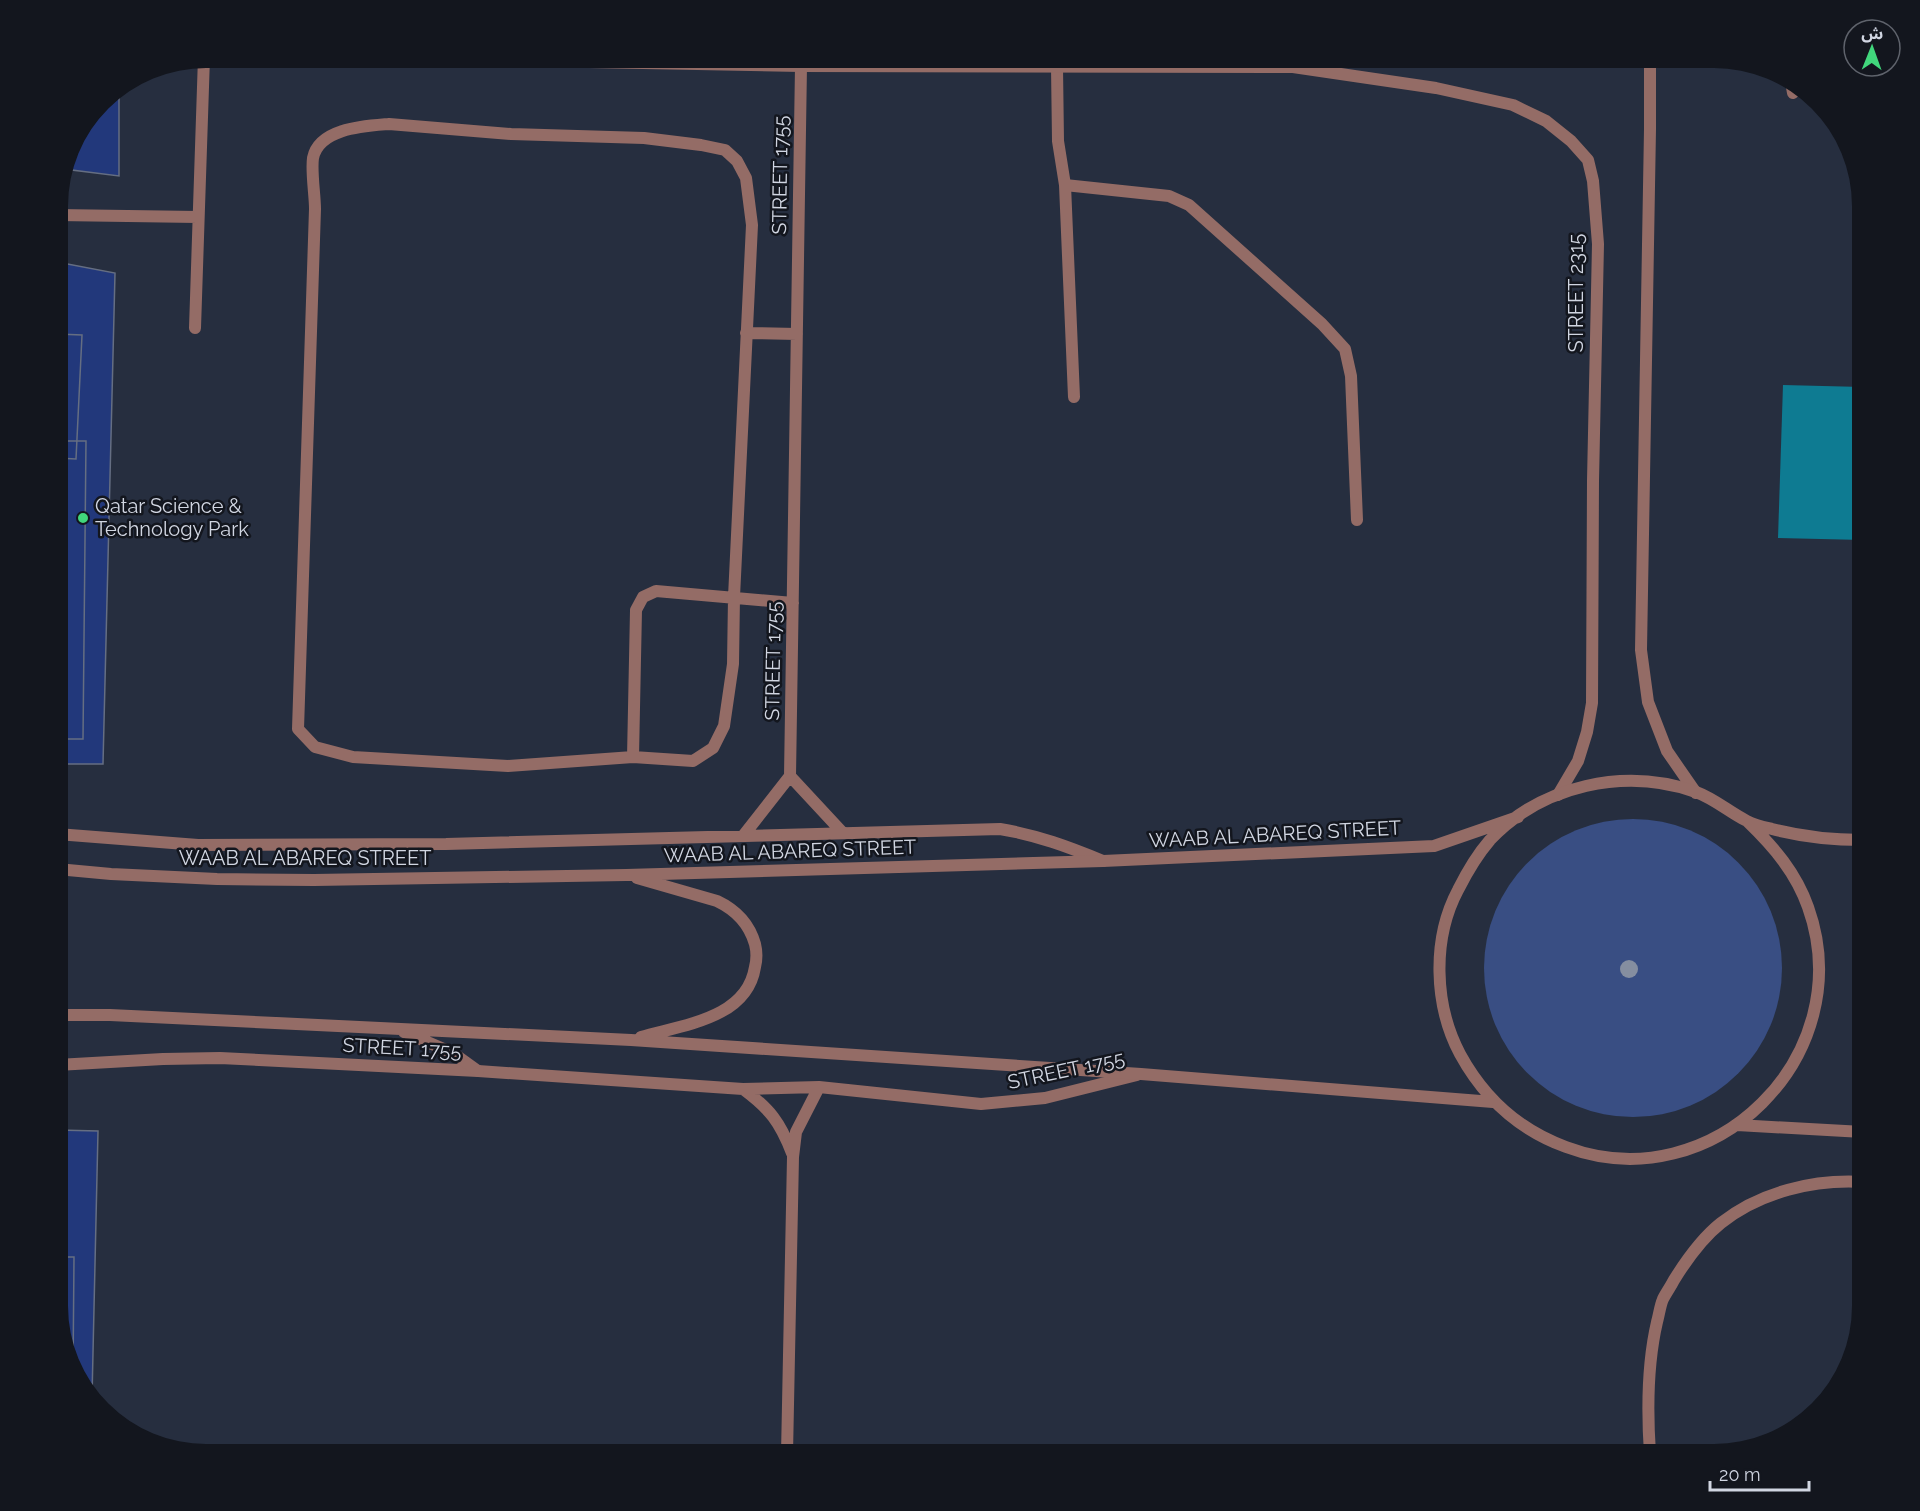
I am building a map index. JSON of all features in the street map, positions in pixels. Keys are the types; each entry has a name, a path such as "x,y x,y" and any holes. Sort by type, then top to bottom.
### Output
{"street":[{"path":"195,328 204,68"},
{"name":"STREET 1755","path":"790,776 801,68"},
{"path":"1057,68 1058,141 1065,185 1074,397"},
{"name":"STREET 2315","path":"1300,68 1436,87 1513,105 1546,122 1571,141 1588,160 1593,181 1598,244 1593,481 1592,703 1587,732 1578,761 1557,795"},
{"path":"1650,68 1641,650 1648,702 1667,751 1696,793"},
{"path":"389,124 511,134 644,138 725,150 737,161 746,178 752,225 746,333 733,664 724,726 713,748 693,761 633,757 508,766 353,757 315,747 298,729 315,209 313,158 319,146 336,134 356,127 389,124"},
{"path":"1065,185 1169,196 1189,205 1322,324 1345,350 1351,375 1357,520"},
{"path":"68,215 198,217"},
{"path":"746,333 797,334"},
{"path":"633,757 636,610 643,597 656,591 793,603"},
{"path":"743,836 790,776 842,832"},
{"path":"1622,781 1669,785 1696,793 1748,822 1773,847 1794,875 1809,907 1817,942 1820,976 1815,1012 1804,1045 1786,1076 1764,1103 1737,1125 1708,1142 1677,1153 1644,1158 1611,1158 1578,1152 1547,1140 1519,1123 1493,1102 1471,1074 1454,1042 1443,1007 1439,972 1443,936 1452,901 1469,869 1491,840 1518,816 1557,795 1584,786 1622,781"},
{"name":"WAAB AL ABAREQ STREET","path":"68,870 217,879 314,880 626,875 1103,861 1434,846 1518,816"},
{"path":"1748,822 1802,837 1852,839"},
{"path":"68,835 198,845 447,844 1000,829 1032,835 1103,861"},
{"path":"626,875 717,901 729,907 739,915 750,931 756,946 757,958 754,976 746,993 733,1004 713,1016 631,1040"},
{"path":"68,1015 392,1027 631,1040 1141,1074 1493,1102"},
{"path":"392,1027 439,1045 478,1071"},
{"name":"STREET 1755","path":"68,1064 163,1059 220,1059 478,1071 744,1089 819,1087 981,1104 1045,1098 1141,1074"},
{"path":"787,1444 793,1157 796,1131 819,1087"},
{"path":"744,1089 765,1105 774,1116 783,1131 793,1157"},
{"path":"1737,1125 1852,1131"},
{"path":"1650,1444 1648,1378 1652,1341 1663,1300 1688,1258 1720,1223 1780,1192 1811,1184 1852,1181"}],"shaded area":[{"path":"1783,385 1852,387 1852,540 1778,538"},
{"path":"1633,819 1662,822 1690,831 1716,844 1738,863 1757,885 1770,911 1779,939 1782,968 1779,997 1770,1025 1757,1051 1738,1073 1716,1092 1690,1105 1662,1114 1633,1117 1604,1114 1576,1105 1550,1092 1528,1073 1509,1051 1496,1025 1487,997 1484,968 1487,939 1496,911 1509,885 1528,863 1550,844 1576,831 1604,822"}],"building":[{"path":"119,98 119,176 72,170 78,152 96,121"},
{"name":"Qatar Science & Technology Park","path":"68,264 115,273 103,764 68,764"},
{"path":"68,334 82,335 76,459 68,459"},
{"path":"68,441 86,441 83,739 68,739"},
{"path":"68,1130 98,1131 92,1384 78,1359 72,1342 68,1315"},
{"path":"68,1257 74,1257 73,1345 68,1315"}],"place":[{"name":"Qatar Science & Technology Park","path":"83,518"}]}
